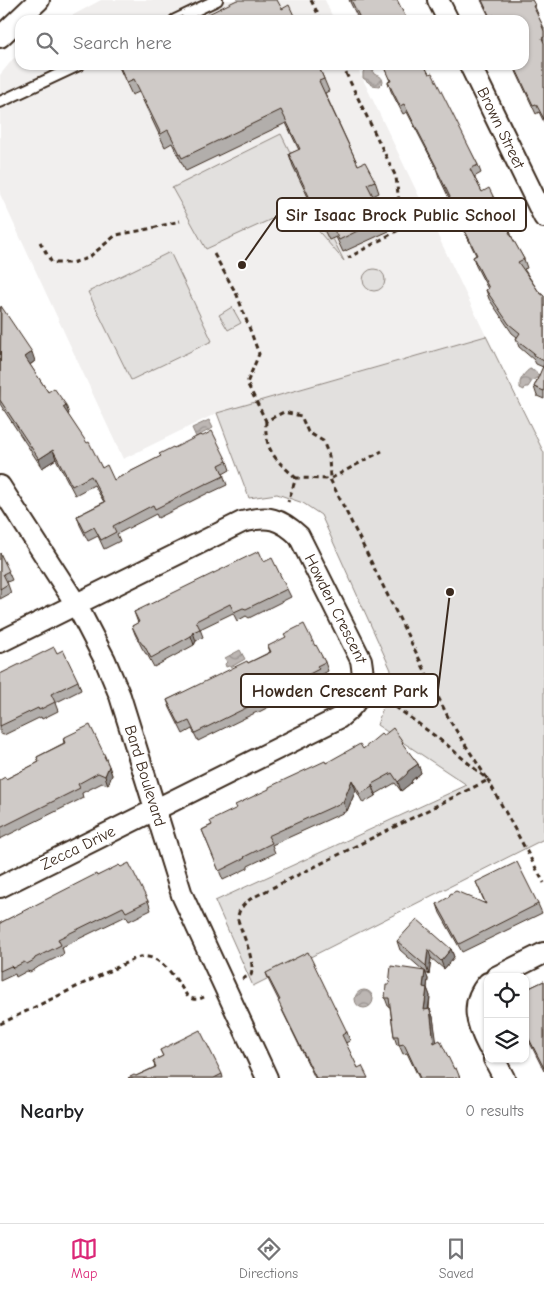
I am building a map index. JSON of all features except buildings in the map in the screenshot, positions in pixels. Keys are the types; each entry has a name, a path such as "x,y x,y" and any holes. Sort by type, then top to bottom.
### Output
{"street":[{"path":"24,15 40,0"},
{"path":"438,0 446,15"},
{"path":"0,37 15,23"},
{"name":"Brown Street","path":"472,70 544,217"},
{"name":"Bard Boulevard","path":"0,486 76,604 105,660 120,696 182,896 267,1078"},
{"name":"Howden Crescent","path":"0,642 242,522 257,518 269,518 283,523 299,536 360,660 363,672 363,685 358,698 351,709 339,718 155,810"},
{"name":"Zecca Drive","path":"0,887 155,810"},
{"path":"504,973 544,953"},
{"path":"484,988 477,1001 476,1010 480,1031 484,1038"},
{"path":"496,1063 504,1078"}],"lane":[{"path":"186,15 217,0"},
{"path":"0,102 68,70"}],"path":[{"path":"311,0 318,15"},
{"path":"344,70 396,177 402,228 348,258"},
{"path":"40,242 52,263 72,263 88,258 116,234 144,230 180,221"},
{"path":"214,254 237,295 259,354 247,383 266,421 265,434 271,453 296,478 330,479 382,451"},
{"path":"266,421 284,412 301,416 308,432 323,442 329,456 330,479 450,721 488,780 544,883"},
{"path":"288,502 296,478"},
{"path":"381,696 447,745 488,780"},
{"path":"242,979 251,975 252,971 251,960 237,913 247,901 488,780"},
{"path":"0,1024 136,958 147,957 157,960 164,965 188,996 193,999 204,997"}],"shaded area":[{"path":"101,0 325,0 332,15 73,15"},
{"path":"15,58 15,70 358,70 486,336 217,413 123,459 0,194 0,75"},
{"path":"281,134 344,261 298,207 206,249 172,188"},
{"path":"170,252 212,341 131,380 88,292"},
{"path":"374,269 382,272 385,280 382,288 374,291 366,288 363,280 366,272"},
{"path":"232,307 241,323 228,330 219,315"},
{"path":"486,336 544,453 544,839 253,986 215,901 467,785 377,725 388,692 391,670 321,515 303,503 277,494 249,498 217,413"}],"water":[{"path":"365,70 374,70 374,74 380,76 383,82 379,86 372,85 363,78"},
{"path":"530,369 535,370 540,375 539,379 536,378 524,390 520,388 520,382"},
{"path":"209,420 213,428 196,437 192,428"},
{"path":"240,650 245,659 231,667 226,667 225,664 227,662 225,658"},
{"path":"360,990 368,990 373,995 371,1006 360,1008 355,1003 355,995"}],"place":[{"name":"Sir Isaac Brock Public School","path":"242,265"},
{"name":"Howden Crescent Park","path":"450,592"}]}
